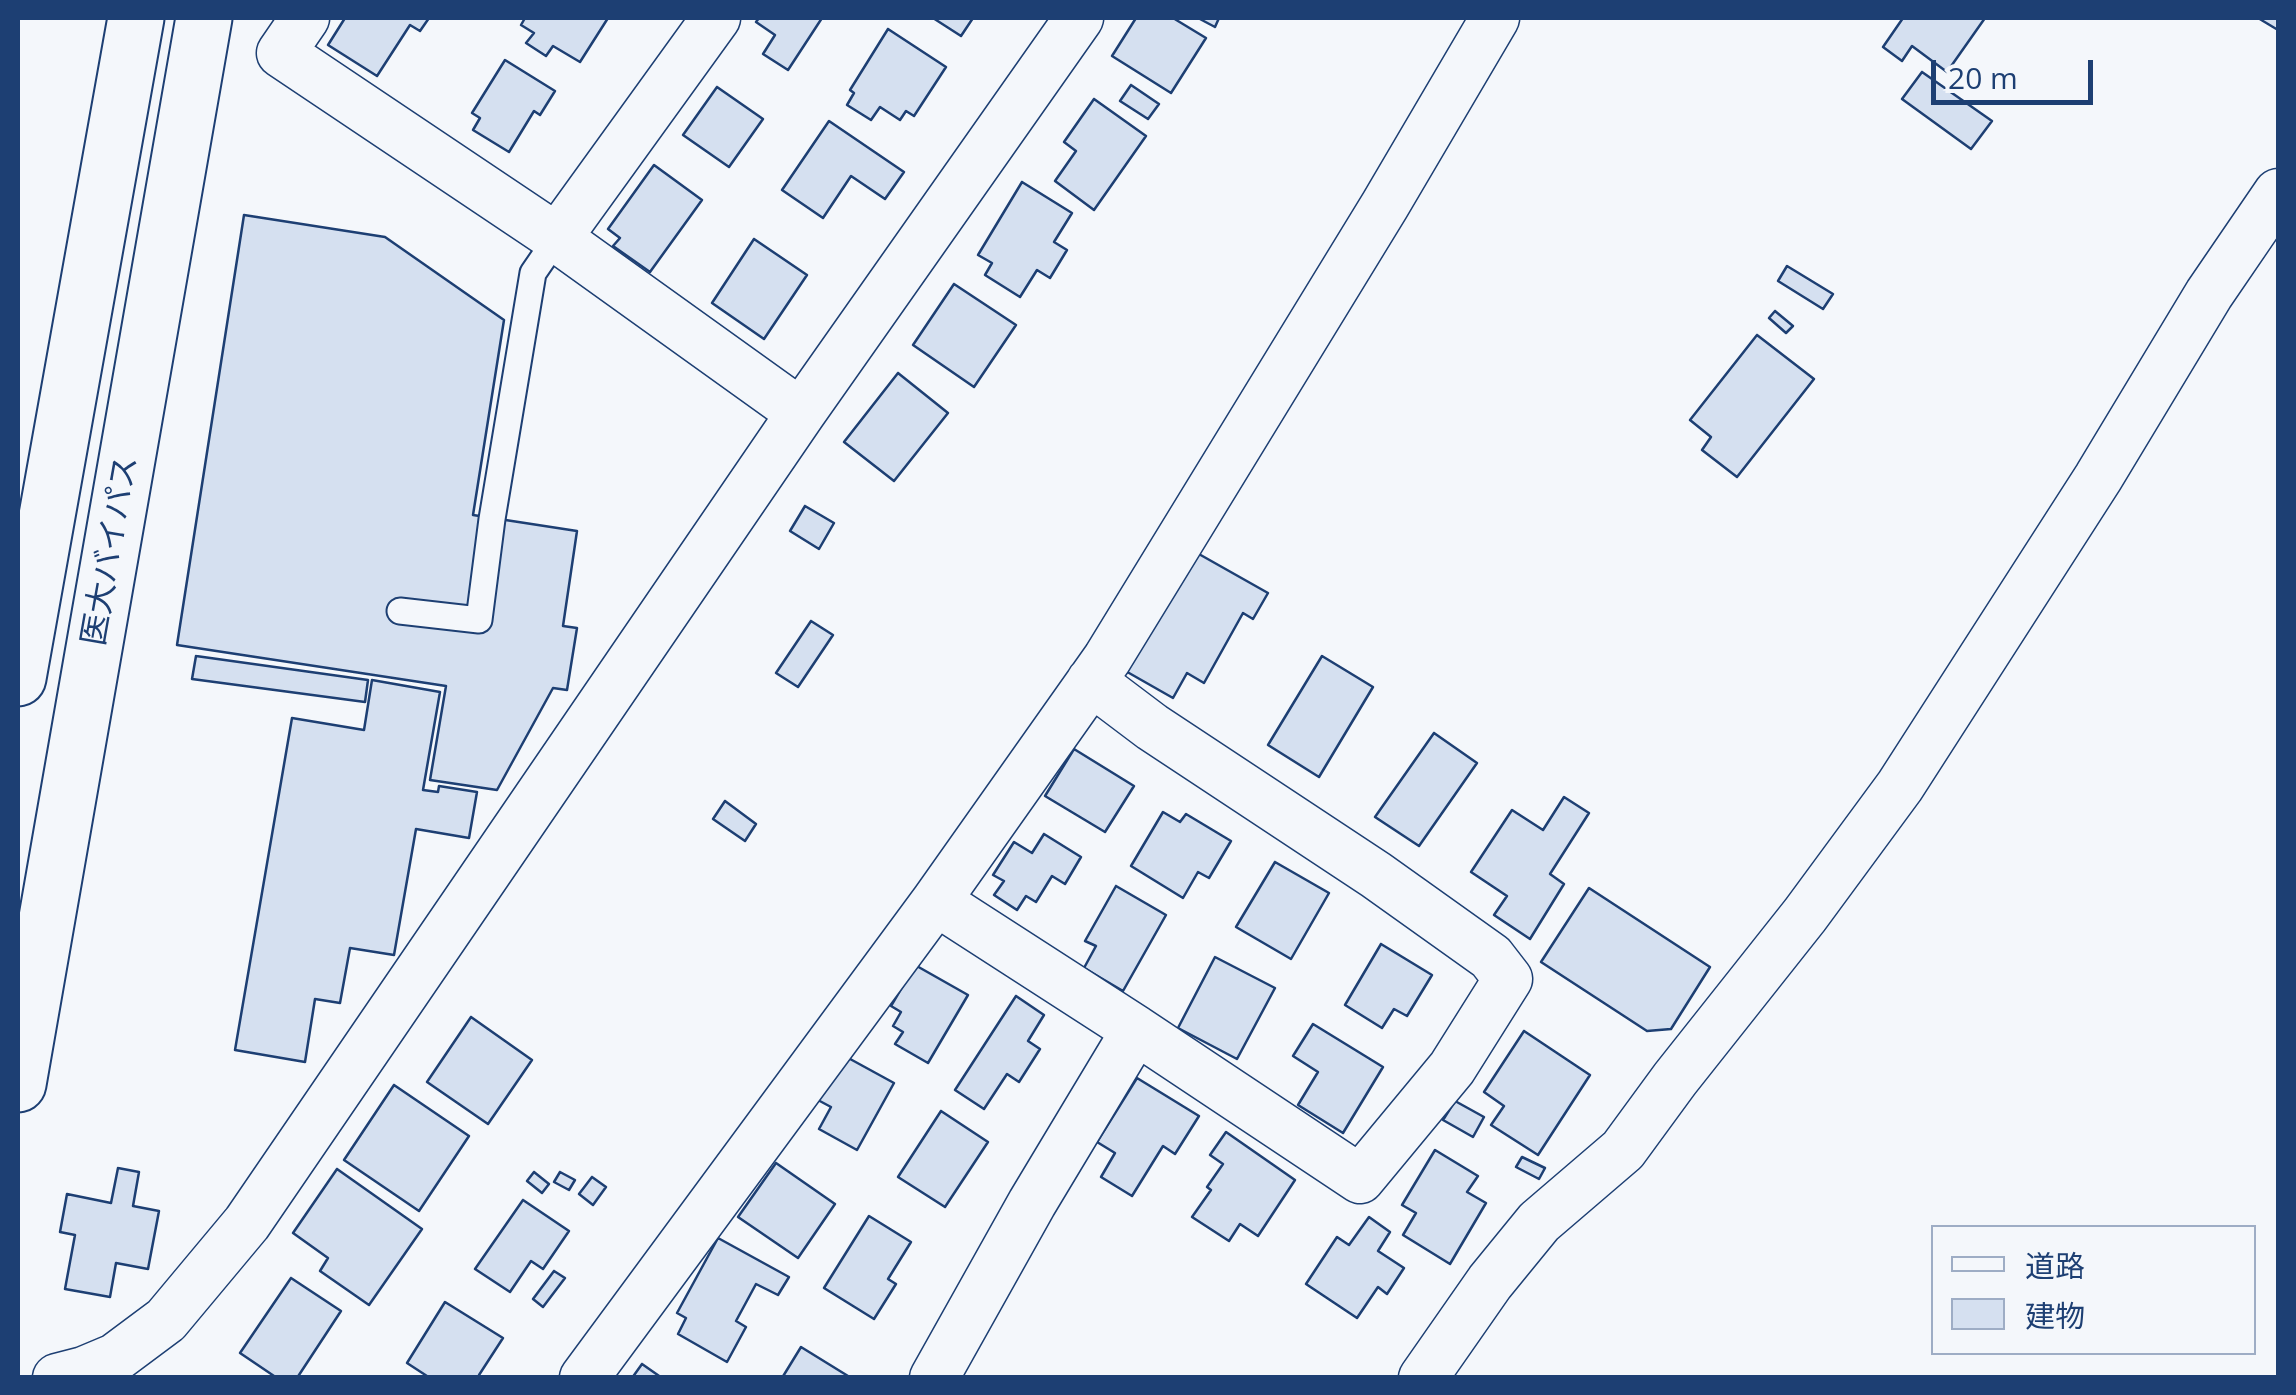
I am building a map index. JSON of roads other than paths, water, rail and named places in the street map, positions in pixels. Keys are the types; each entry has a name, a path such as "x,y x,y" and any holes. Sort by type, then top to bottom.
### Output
{"main road":[{"path":"18,678 136,18"},
{"name":"医大バイパス","path":"19,1065 204,18"}],"street":[{"path":"305,18 281,52 557,238 801,413"},
{"path":"557,238 716,18"},
{"path":"57,1378 116,1358 166,1320 247,1223 801,413 1079,18"},
{"path":"584,1378 936,900 1091,681 1364,239 1495,18"},
{"path":"1423,1378 1490,1282 1539,1222 1623,1150 1900,786 2098,478 2209,294 2278,193"},
{"path":"936,900 1360,1178 1452,1068 1508,979 1491,957 1376,875 1152,727 1091,681"},
{"path":"934,1378 1032,1203 1136,1030"}],"lane":[{"path":"400,611 479,620 532,273 557,238"}]}
